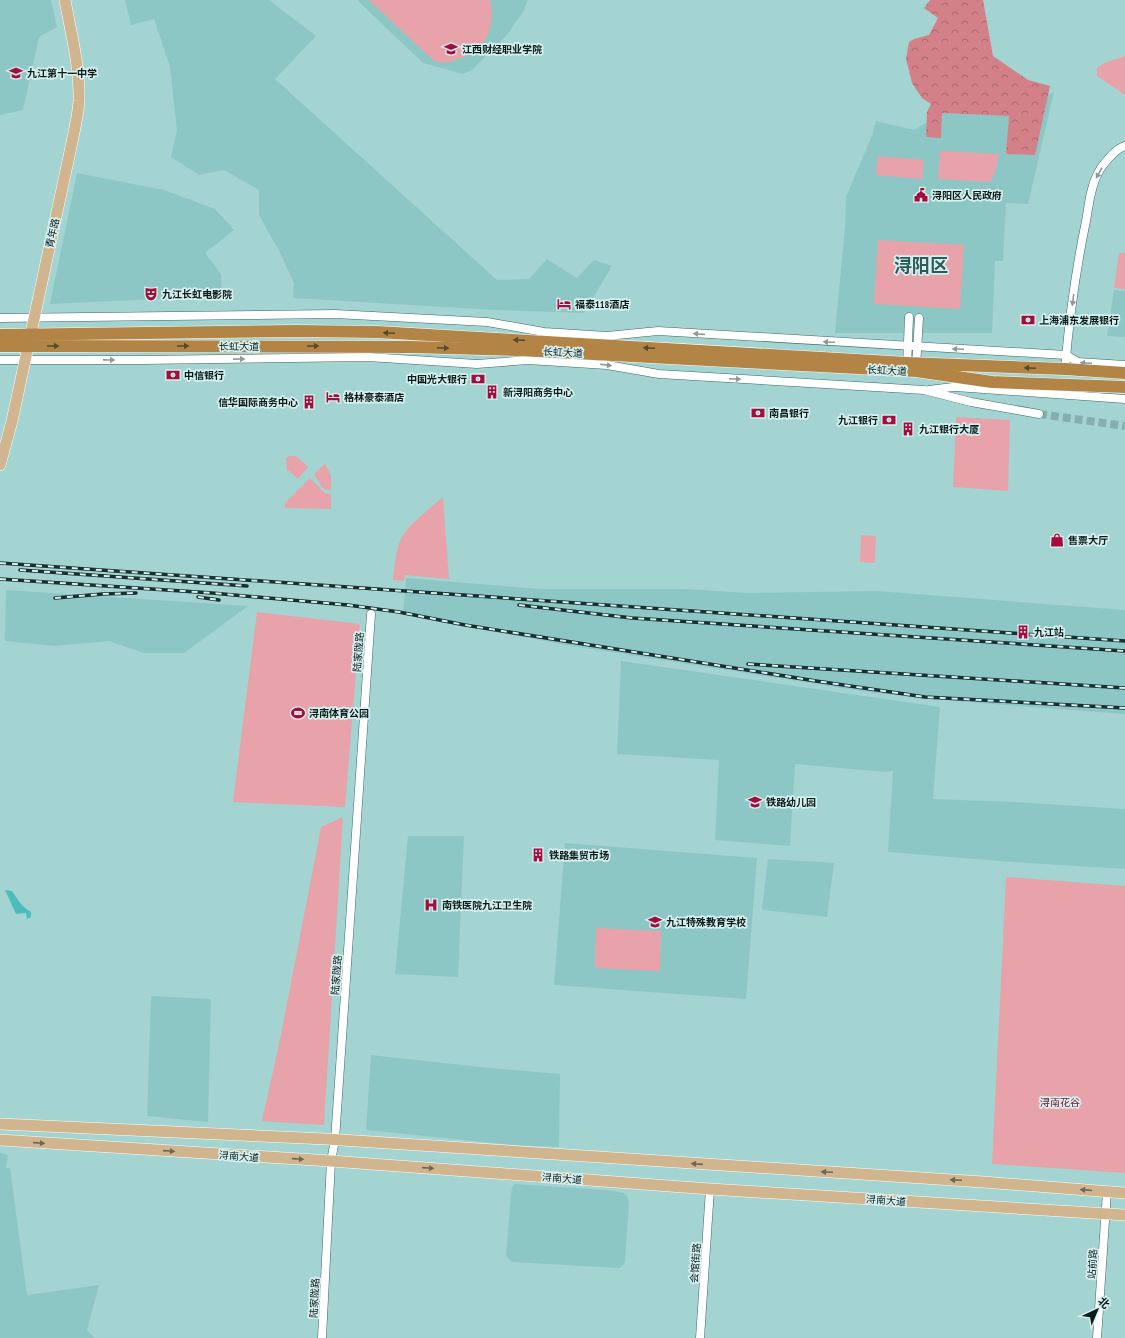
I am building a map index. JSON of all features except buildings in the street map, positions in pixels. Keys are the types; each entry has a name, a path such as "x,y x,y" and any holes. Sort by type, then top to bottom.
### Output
{"highway":[{"name":"长虹大道","path":"0,335 28,340 518,350 912,367 1065,369 1125,373"},
{"name":"长虹大道","path":"0,346 28,340"},
{"name":"长虹大道","path":"912,367 992,382 1125,388"}],"main road":[{"name":"青年路","path":"0,465 12,421 28,340 72,147 79,103 79,81 75,48 65,0"},
{"name":"浔南大道","path":"0,1124 335,1140 731,1167 983,1182 1125,1193"},
{"name":"浔南大道","path":"0,1140 331,1161 710,1189 1125,1215"}],"street":[{"path":"1065,369 1080,253 1092,187 1098,172 1110,156 1121,146 1125,146"},
{"path":"0,318 335,314 487,322 544,332 607,336 658,331 1066,355 1078,362 1125,365"},
{"path":"909,317 908,346 912,367"},
{"path":"912,367 917,347 919,318"},
{"path":"0,360 368,357 477,364 528,360 607,364 659,374 924,390 992,382"},
{"path":"956,387 1125,399"},
{"path":"924,390 971,402 1039,414"},
{"name":"陆家陇路","path":"322,1338 331,1161 335,1140 371,614"},
{"name":"会馆街路","path":"700,1338 710,1189"},
{"name":"站前路","path":"1097,1338 1107,1192"}],"shaded area":[{"name":"九江第十一中学","path":"0,0 51,0 57,27 39,37 23,110 0,115"},
{"path":"125,0 269,0 316,36 275,79 497,280 529,279 547,259 577,278 594,260 612,266 584,313 494,310 293,298 294,283 279,251 259,215 259,190 224,170 199,175 171,157 177,131 170,67 154,19 131,25"},
{"name":"江西财经职业学院","path":"357,0 528,0 523,12 507,35 472,70 463,74 423,63"},
{"name":"浔阳区人民政府","path":"1054,92 1028,204 1006,203 1003,261 995,261 992,333 835,333 845,227 846,197 873,133 876,121 914,130 942,113 1009,116"},
{"path":"77,173 164,190 215,209 234,230 205,253 221,274 222,296 50,304"},
{"path":"1114,290 1125,291 1125,337 1107,336"},
{"name":"九江站","path":"406,578 540,589 686,589 747,593 877,591 1125,610 1125,714 965,702 874,693 566,645 403,615"},
{"path":"6,590 248,606 184,653 144,653 109,641 54,646 5,641"},
{"path":"621,661 940,707 933,799 1016,802 1125,809 1125,869 888,852 893,771 885,772 795,764 790,846 715,840 719,760 617,754"},
{"name":"南铁医院九江卫生院","path":"408,836 464,836 458,977 395,974"},
{"name":"九江特殊教育学校","path":"565,843 757,858 746,999 554,985"},
{"path":"768,859 834,863 827,917 762,910"},
{"path":"151,996 211,999 208,1122 147,1116"},
{"path":"371,1055 560,1074 559,1147 512,1145 366,1130"},
{"path":"0,1153 8,1155 6,1168 10,1168 27,1295 99,1285 87,1330 94,1338 0,1338"},
{"path":"515,1184 606,1190 624,1193 627,1196 629,1203 624,1264 618,1268 512,1262 506,1256 511,1194 512,1188"}],"green space":[{"name":"江西财经职业学院","path":"369,0 490,0 492,14 490,28 488,35 480,47 467,56 451,62 438,62 432,59"},
{"path":"930,0 983,0 993,56 1028,80 1050,86 1035,155 1006,154 1009,116 942,113 941,138 926,137 927,112 931,104 922,98 912,83 906,59 909,42 929,35 938,18 924,8"},
{"path":"1125,56 1125,95 1097,76 1097,68 1104,63"},
{"path":"940,151 999,154 995,172 990,182 938,179"},
{"path":"878,156 924,160 922,179 876,175"},
{"path":"878,240 964,245 960,309 874,304"},
{"path":"1119,253 1125,253 1125,289 1114,288"},
{"path":"956,417 1010,420 1008,491 953,487"},
{"path":"289,456 296,456 308,467 298,479 287,471 286,458"},
{"path":"325,463 331,476 331,490 323,488 314,474"},
{"path":"310,478 325,493 331,494 331,509 285,508 285,503"},
{"path":"443,497 449,579 405,575 404,581 393,580 397,553 405,532 415,521"},
{"path":"861,535 876,536 875,563 860,562"},
{"name":"浔南体育公园","path":"257,612 360,624 345,807 233,802"},
{"path":"343,817 324,1125 262,1121 281,1035 321,827"},
{"name":"浔南花谷","path":"1006,877 1125,886 1125,1173 992,1164"},
{"path":"596,928 661,931 660,971 595,968"}],"water":[{"path":"5,890 12,891 22,905 31,912 31,917 27,919 26,913 16,914"}],"tunnel":[{"path":"1039,414 1125,426"}],"railway":[{"path":"0,563 1125,641"},
{"path":"20,570 247,586"},
{"path":"0,579 212,593 348,605 399,612 465,625 816,681 925,697 1125,708"},
{"path":"55,598 136,593"},
{"path":"198,597 219,600"},
{"path":"519,605 632,618 1125,651"},
{"path":"748,664 1125,688"}],"place":[{"name":"江西财经职业学院","path":"451,49"},
{"name":"九江第十一中学","path":"16,73"},
{"name":"浔阳区人民政府","path":"921,195"},
{"name":"九江长虹电影院","path":"151,294"},
{"name":"福泰118酒店","path":"564,304"},
{"name":"上海浦东发展银行","path":"1028,320"},
{"name":"中信银行","path":"173,375"},
{"name":"中国光大银行","path":"478,379"},
{"name":"新浔阳商务中心","path":"492,392"},
{"name":"格林豪泰酒店","path":"333,397"},
{"name":"信华国际商务中心","path":"309,402"},
{"name":"南昌银行","path":"758,413"},
{"name":"九江银行","path":"889,420"},
{"name":"九江银行大厦","path":"908,429"},
{"name":"售票大厅","path":"1057,540"},
{"name":"九江站","path":"1023,632"},
{"name":"浔南体育公园","path":"298,713"},
{"name":"铁路幼儿园","path":"755,802"},
{"name":"铁路集贸市场","path":"538,855"},
{"name":"南铁医院九江卫生院","path":"431,905"},
{"name":"九江特殊教育学校","path":"655,922"}],"district":[{"name":"浔阳区","path":"921,266"}]}
